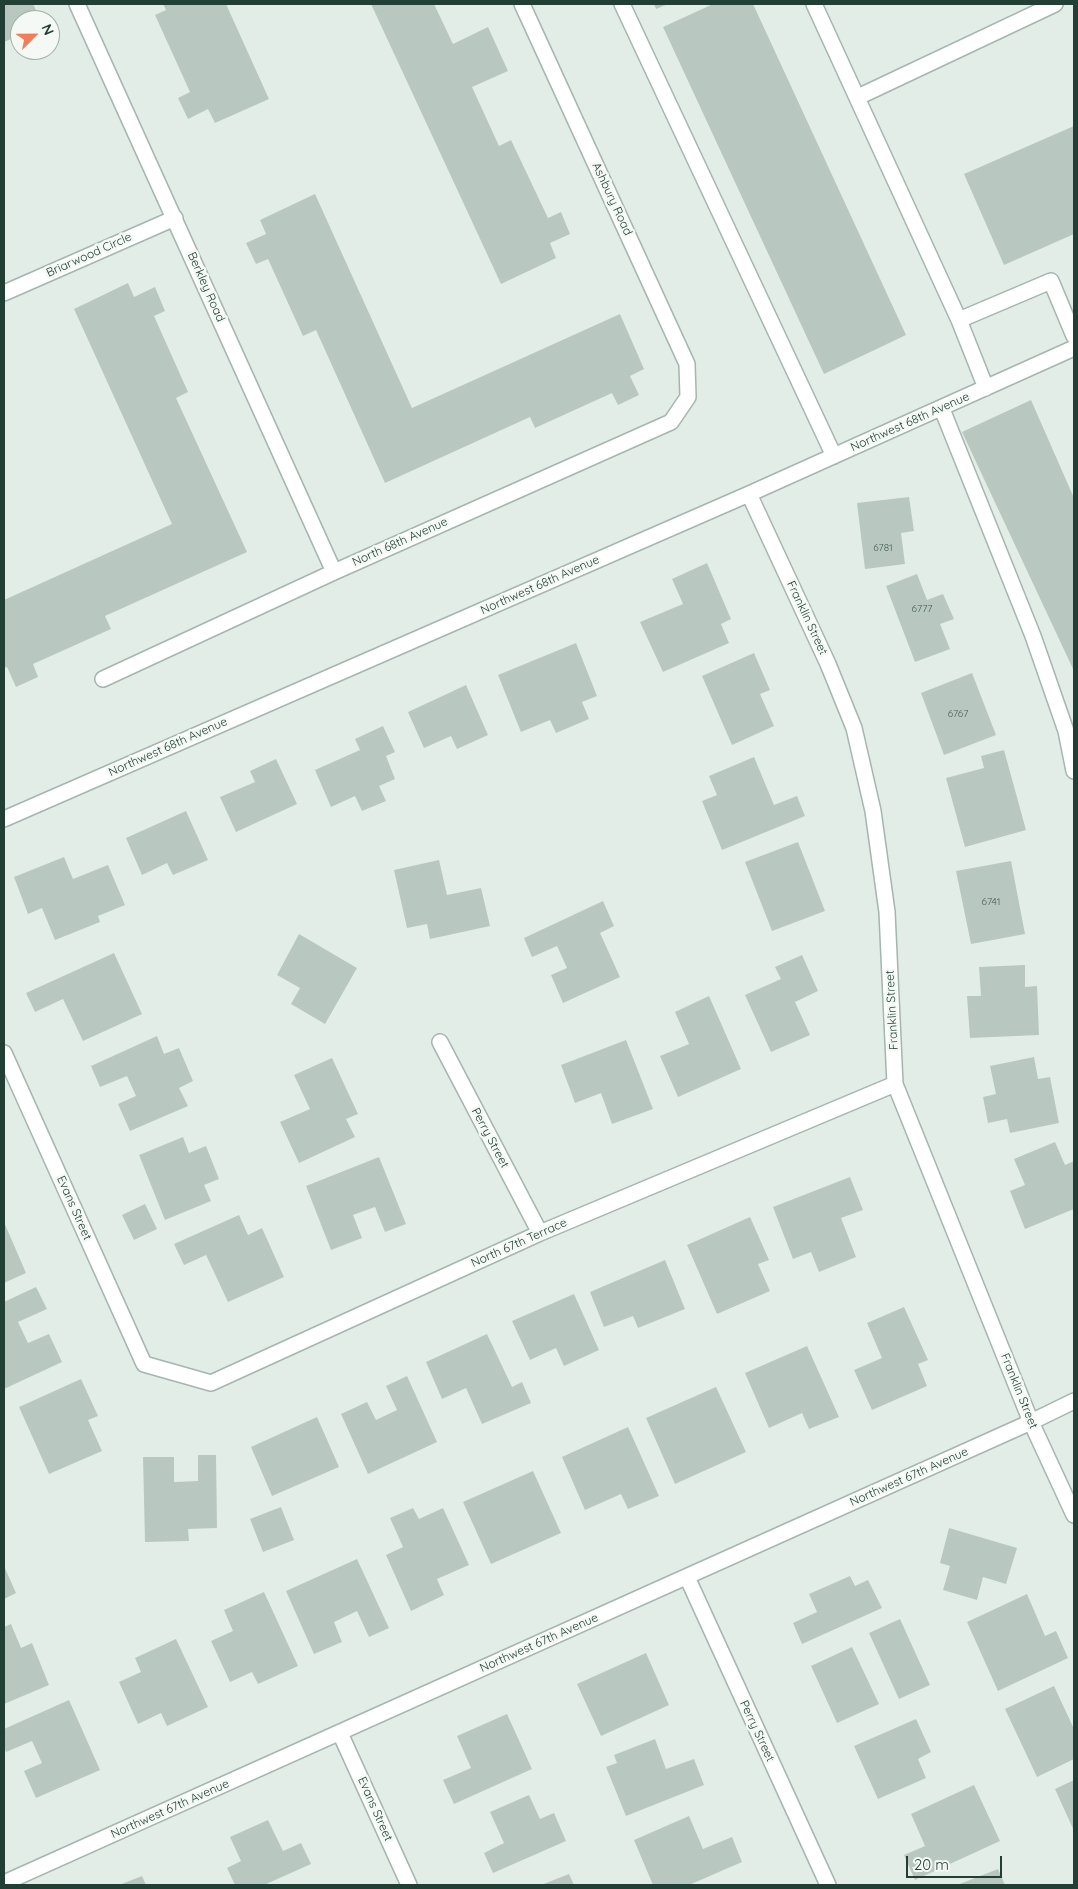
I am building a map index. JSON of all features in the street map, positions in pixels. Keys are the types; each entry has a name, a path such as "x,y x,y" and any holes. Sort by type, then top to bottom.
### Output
{"street":[{"name":"Berkley Road","path":"76,4 175,218 334,572"},
{"name":"Ashbury Road","path":"522,4 687,364 688,397"},
{"path":"622,4 834,456"},
{"path":"814,4 959,320 986,388"},
{"path":"858,97 1055,4"},
{"name":"Briarwood Circle","path":"4,293 175,218"},
{"path":"959,320 1051,281 1074,336"},
{"name":"Northwest 68th Avenue","path":"4,819 749,494 942,409 1074,348"},
{"name":"North 68th Avenue","path":"103,679 334,572 671,422 688,397"},
{"path":"942,409 1032,636 1066,731 1074,771"},
{"name":"Franklin Street","path":"749,494 828,664 854,728 873,811 887,912 896,1084 1031,1422 1074,1516"},
{"name":"Perry Street","path":"440,1042 540,1233"},
{"name":"Evans Street","path":"4,1053 144,1364"},
{"name":"North 67th Terrace","path":"144,1364 211,1383 540,1233 896,1084"},
{"name":"Northwest 67th Avenue","path":"4,1883 687,1577 1074,1401"},
{"name":"Perry Street","path":"687,1577 828,1885"},
{"name":"Evans Street","path":"340,1733 409,1885"}],"building":[{"path":"4,4 33,4 36,10 10,10 10,39 4,42"},
{"path":"163,4 226,4 269,99 215,123 208,109 188,119 178,98 190,92 155,15 166,10"},
{"path":"371,4 434,4 453,44 488,27 508,71 472,87 499,146 511,140 548,218 561,212 570,234 550,243 556,258 501,284"},
{"path":"654,4 668,4 656,9"},
{"path":"713,4 753,4 906,335 824,374 663,27"},
{"path":"1074,126 1074,234 1004,265 964,174"},
{"path":"315,194 412,408 620,314 644,369 630,376 639,395 618,405 612,393 535,428 530,417 385,483 316,330 303,336 268,259 256,264 246,243 266,234 260,220"},
{"path":"128,283 134,297 155,287 165,311 154,316 188,392 176,398 247,552 105,616 111,629 33,664 38,677 16,687 7,667 4,668 4,600 172,524 74,309"},
{"path":"1031,400 1074,498 1074,671 962,432"},
{"path":"909,497 914,531 901,533 905,564 865,569 857,503"},
{"path":"707,563 731,619 721,624 729,643 663,672 640,622 683,604 672,579"},
{"path":"917,574 927,600 943,594 954,619 940,624 950,649 915,662 886,586"},
{"path":"576,643 597,696 582,702 589,719 556,733 550,720 521,732 498,675"},
{"path":"754,653 770,690 760,694 774,726 732,745 702,676"},
{"path":"972,673 996,735 944,755 921,693"},
{"path":"466,685 488,735 457,749 451,736 424,748 408,712"},
{"path":"383,726 395,752 386,756 395,779 379,786 386,801 362,811 355,796 331,807 315,770 360,750 355,739"},
{"path":"1004,750 1026,830 965,847 946,778 984,768 981,756"},
{"path":"754,757 774,805 797,796 805,816 722,850 702,801 717,795 709,776"},
{"path":"276,759 297,804 236,832 220,797 255,782 250,771"},
{"path":"186,811 208,860 173,875 167,863 142,875 126,838"},
{"path":"798,842 825,911 772,931 745,862"},
{"path":"64,857 73,879 108,865 125,905 98,916 100,922 55,940 42,908 28,914 14,877"},
{"path":"439,860 447,895 481,888 490,926 430,939 427,924 407,928 394,870"},
{"path":"1011,861 1025,934 971,944 956,871"},
{"path":"603,901 614,926 600,933 620,977 563,1003 551,975 567,968 557,946 532,957 524,938"},
{"path":"299,934 357,968 325,1024 291,1004 300,988 277,975"},
{"path":"114,953 142,1014 83,1041 63,999 35,1012 26,993"},
{"path":"802,955 818,991 795,1002 810,1035 771,1052 745,995 781,979 775,967"},
{"path":"1025,965 1025,987 1037,986 1039,1035 970,1038 967,996 981,996 979,967"},
{"path":"709,996 741,1069 678,1097 660,1056 689,1044 675,1012"},
{"path":"157,1036 164,1054 179,1048 193,1081 179,1088 188,1106 130,1131 118,1104 136,1096 127,1076 100,1087 91,1066"},
{"path":"626,1040 653,1109 612,1124 601,1093 575,1103 561,1065"},
{"path":"1034,1057 1038,1079 1050,1077 1059,1123 1010,1133 1007,1119 988,1123 983,1097 996,1094 990,1066"},
{"path":"332,1058 358,1114 346,1119 355,1137 299,1163 280,1122 310,1109 294,1075"},
{"path":"183,1137 189,1153 206,1146 219,1179 204,1185 211,1201 165,1220 139,1155"},
{"path":"1055,1142 1065,1165 1074,1161 1074,1209 1025,1229 1010,1191 1025,1185 1014,1159"},
{"path":"379,1157 406,1224 385,1232 375,1207 353,1215 362,1238 331,1250 306,1186"},
{"path":"850,1177 863,1210 841,1218 856,1257 819,1272 811,1252 793,1259 773,1207"},
{"path":"145,1204 157,1229 134,1240 122,1215"},
{"path":"239,1215 248,1235 262,1228 284,1277 228,1302 206,1255 184,1265 174,1244"},
{"path":"750,1217 769,1260 758,1264 770,1291 717,1314 687,1245"},
{"path":"4,1222 26,1273 4,1283"},
{"path":"665,1260 685,1309 638,1328 633,1316 604,1327 590,1292"},
{"path":"36,1287 47,1309 18,1322 28,1343 49,1334 62,1362 4,1389 4,1302"},
{"path":"574,1294 599,1350 564,1366 556,1348 530,1360 512,1321"},
{"path":"904,1307 928,1360 918,1364 927,1386 872,1410 854,1370 882,1358 867,1323"},
{"path":"487,1334 512,1387 522,1382 531,1403 482,1424 466,1388 442,1399 426,1362"},
{"path":"807,1346 839,1417 809,1429 802,1413 769,1428 745,1373"},
{"path":"407,1376 437,1442 368,1474 341,1414 367,1402 376,1420 397,1410 386,1386"},
{"path":"81,1379 98,1416 88,1420 102,1451 49,1474 19,1407"},
{"path":"716,1387 746,1452 675,1484 646,1418"},
{"path":"317,1417 339,1467 272,1496 251,1447"},
{"path":"628,1427 659,1496 628,1509 621,1494 585,1510 562,1457"},
{"path":"198,1455 216,1455 217,1528 188,1529 189,1541 145,1542 143,1457 174,1457 174,1482 198,1481"},
{"path":"533,1471 561,1533 491,1564 463,1502"},
{"path":"281,1507 294,1540 263,1552 250,1519"},
{"path":"413,1508 419,1519 443,1508 469,1565 437,1579 444,1595 411,1611 386,1555 403,1547 390,1518"},
{"path":"949,1528 1017,1548 1006,1584 983,1577 977,1600 943,1590 950,1566 940,1563"},
{"path":"357,1559 389,1628 369,1637 357,1611 334,1622 342,1642 314,1654 286,1591"},
{"path":"4,1566 16,1593 4,1599"},
{"path":"850,1576 855,1586 868,1580 882,1608 802,1644 793,1623 817,1612 809,1594"},
{"path":"264,1592 298,1666 258,1684 252,1672 230,1682 211,1641 233,1631 224,1610"},
{"path":"1027,1594 1045,1636 1056,1631 1068,1658 998,1691 967,1622"},
{"path":"900,1619 930,1685 899,1699 869,1633"},
{"path":"11,1624 21,1648 32,1643 49,1685 4,1704 4,1627"},
{"path":"176,1639 208,1707 167,1726 161,1713 138,1724 119,1682 141,1672 135,1658"},
{"path":"852,1647 879,1704 837,1723 811,1666"},
{"path":"646,1653 669,1705 601,1736 577,1684"},
{"path":"1054,1686 1074,1729 1074,1759 1037,1777 1005,1709"},
{"path":"69,1700 100,1770 36,1798 24,1771 42,1763 32,1741 6,1752 4,1729"},
{"path":"507,1714 532,1769 454,1804 443,1780 471,1768 457,1736"},
{"path":"916,1719 931,1752 918,1759 926,1778 878,1799 854,1746"},
{"path":"655,1739 666,1769 694,1759 704,1785 626,1816 606,1767 617,1763 614,1755"},
{"path":"1074,1780 1074,1831 1055,1789"},
{"path":"974,1785 1000,1841 915,1880 904,1855 925,1846 911,1814"},
{"path":"529,1795 540,1819 554,1813 566,1841 493,1873 484,1853 504,1843 490,1812"},
{"path":"689,1816 703,1849 732,1837 742,1862 689,1885 653,1885 634,1840"},
{"path":"268,1820 283,1851 301,1843 311,1864 264,1885 235,1885 227,1868 241,1861 230,1837"},
{"path":"998,1869 1005,1885 957,1885"},
{"path":"569,1874 574,1885 541,1885"},
{"path":"142,1876 146,1885 119,1885"}]}
